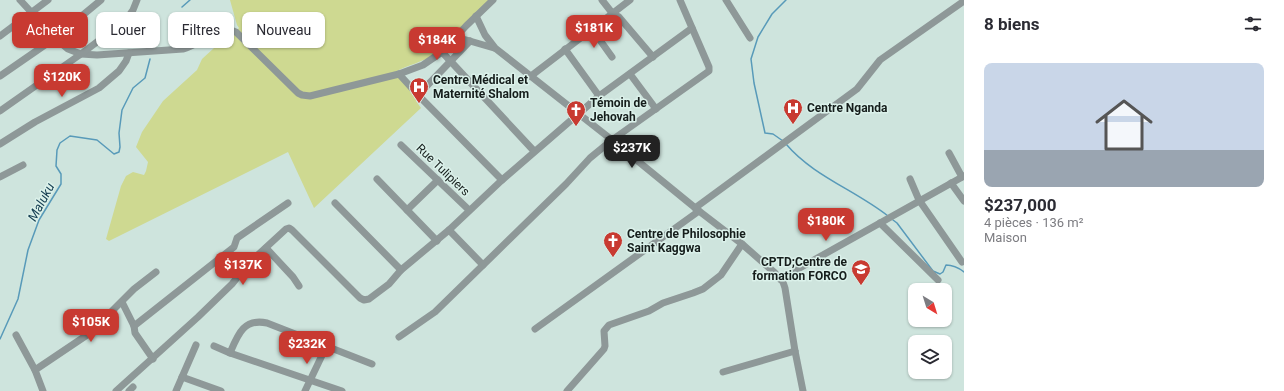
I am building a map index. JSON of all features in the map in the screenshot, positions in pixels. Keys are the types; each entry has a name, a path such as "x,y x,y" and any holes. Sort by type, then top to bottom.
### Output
{"street":[{"path":"20,0 31,12"},
{"path":"33,12 48,0"},
{"path":"86,12 101,0"},
{"path":"0,111 81,54 126,20 133,10 137,0"},
{"path":"67,48 81,54 97,55 129,52 151,52 187,48 220,31 226,29 232,30 298,93 306,96 316,95 399,74 423,65 442,52 493,0"},
{"path":"602,0 613,14 619,16 653,57"},
{"path":"531,76 630,0"},
{"path":"399,337 435,312 566,184 588,160 612,140 710,69 680,0"},
{"path":"726,0 750,38"},
{"path":"535,329 697,210 784,142 857,89 885,56 964,1"},
{"path":"476,16 485,34 495,48 612,140 697,210 742,244 783,282 803,391"},
{"path":"0,36 12,27"},
{"path":"116,391 153,359 229,287 248,264 286,229 291,228 364,300 369,299 389,284 402,270 450,230 469,210 577,114 599,96 692,28"},
{"path":"592,29 612,57"},
{"path":"456,37 495,48"},
{"path":"418,95 470,41"},
{"path":"0,76 41,48"},
{"path":"565,49 599,96"},
{"path":"0,144 35,122 99,88 124,66 129,52"},
{"path":"442,52 534,151"},
{"path":"399,74 502,180"},
{"path":"630,74 656,109"},
{"name":"Rue Tulipiers","path":"401,145 469,210"},
{"path":"780,279 810,261 882,223 919,200 963,176 949,152"},
{"path":"0,177 23,165"},
{"path":"377,179 437,241"},
{"path":"910,179 919,200 962,262"},
{"path":"407,210 438,180"},
{"path":"952,183 964,201"},
{"path":"335,203 402,270"},
{"path":"134,326 234,247 237,238 288,204"},
{"path":"882,223 938,280"},
{"path":"450,230 483,265"},
{"path":"567,391 604,349 604,331 609,326 649,311 663,302 702,289 720,275 742,244"},
{"path":"266,248 293,277 299,286"},
{"path":"34,370 85,336 134,289 156,272"},
{"path":"122,302 134,326 135,333 153,359"},
{"path":"230,353 241,330 253,322 260,322 267,323 372,364"},
{"path":"16,335 43,391"},
{"path":"176,391 196,345"},
{"path":"214,346 230,353 342,391"},
{"path":"305,391 326,346"},
{"path":"723,372 795,351"},
{"path":"182,377 221,391"}],"green space":[{"path":"230,0 489,0 435,54 395,72 419,98 416,101 421,108 314,208 288,152 109,241 106,239 121,186 126,176 133,172 144,175 146,171 148,162 136,147 142,132 163,101 197,70 202,59 214,48 234,48 234,33 239,28"}],"waterway":[{"path":"182,7 190,0"},
{"path":"783,141 773,134 765,133 754,83 751,59 758,37 772,14 786,0"},
{"name":"Maluku","path":"0,339 18,299 28,250 39,220 61,184 61,174 56,166 57,150 60,143 70,136 97,140 114,154 119,152 119,133 122,110 133,88 145,78 150,59"},
{"path":"786,144 821,174 862,198 888,216"},
{"path":"893,220 897,223 933,271 940,274 943,272 946,265 956,267 964,272"}],"place":[{"name":"Centre Médical et Maternité Shalom","path":"419,104"},
{"name":"Centre Nganda","path":"793,125"},
{"name":"Témoin de Jehovah","path":"576,127"},
{"name":"Centre de Philosophie Saint Kaggwa","path":"613,258"},
{"name":"CPTD;Centre de formation FORCO","path":"861,286"}]}
